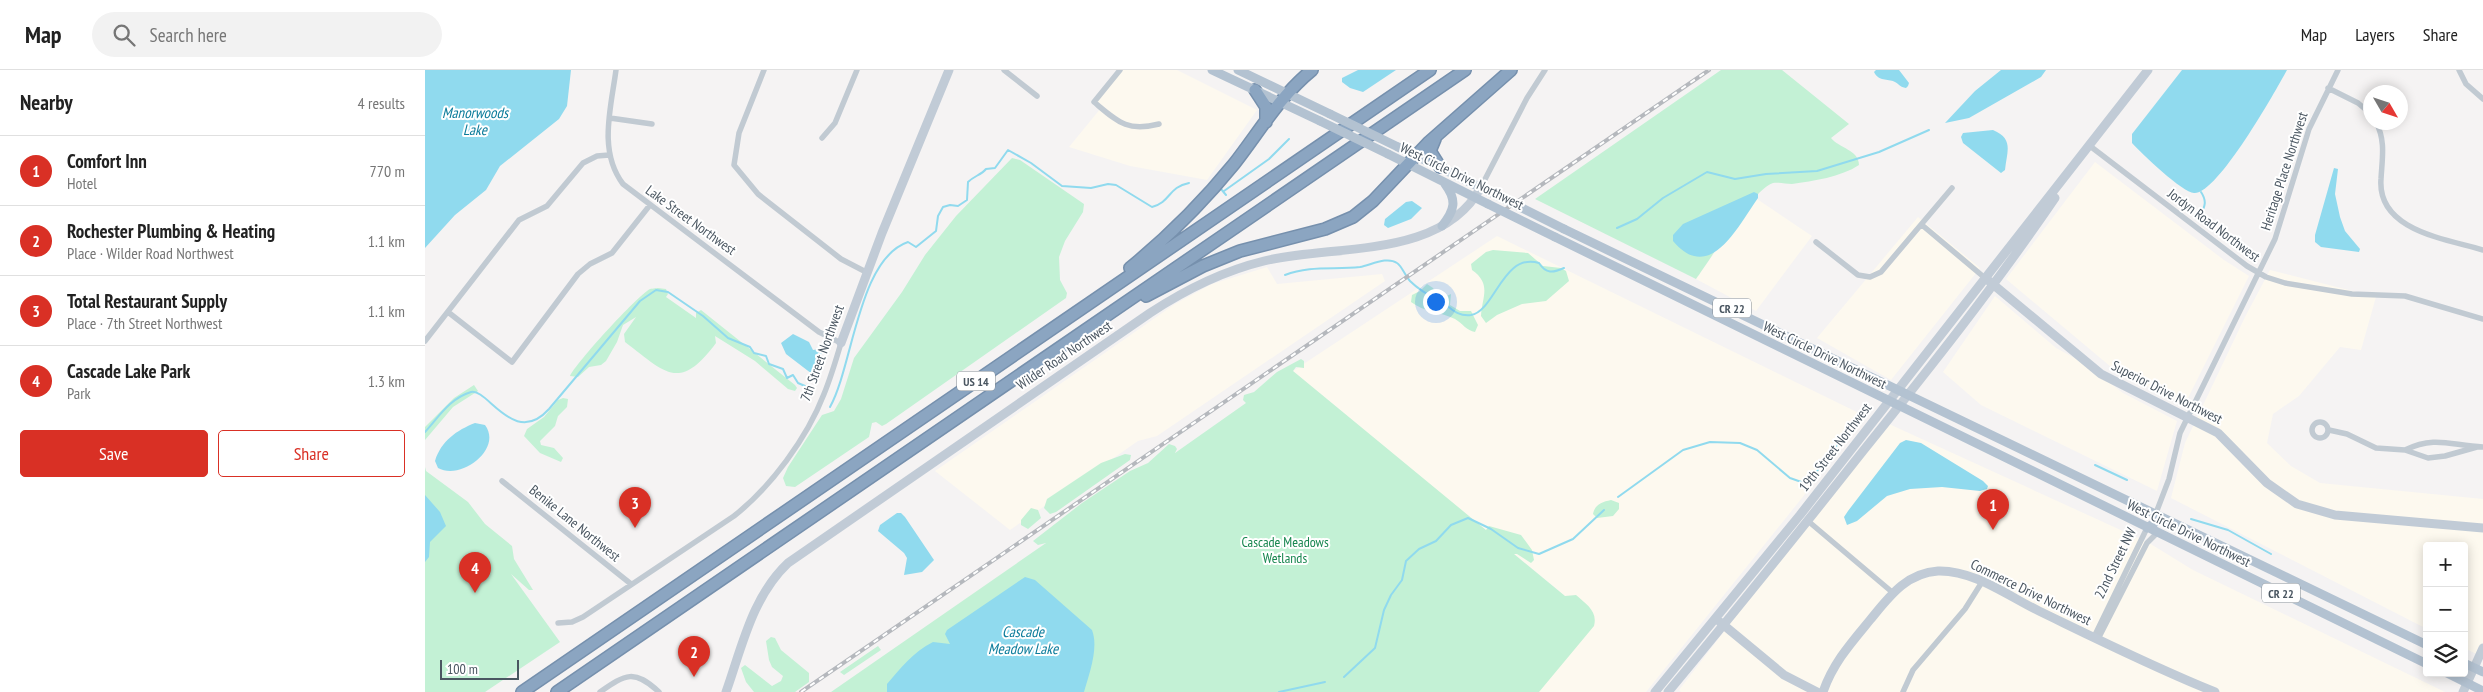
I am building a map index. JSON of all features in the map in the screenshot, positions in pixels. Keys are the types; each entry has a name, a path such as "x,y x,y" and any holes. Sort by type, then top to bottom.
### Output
{"highway":[{"path":"1040,338 1131,267 1170,233 1223,177 1283,98 1312,70"},
{"name":"US 14","path":"522,692 1430,70"},
{"name":"US 14","path":"557,692 1465,70"},
{"path":"1079,334 1185,275 1221,258 1258,245 1325,229 1347,220 1373,201 1437,135 1511,70"},
{"path":"1255,90 1267,107 1266,122"},
{"path":"1437,135 1430,151 1440,167"}],"main road":[{"name":"West Circle Drive Northwest","path":"1212,70 1255,90 1330,114 1398,147 1411,160 1443,182 2423,662"},
{"name":"West Circle Drive Northwest","path":"1238,70 1319,121 1388,154 1440,167 1564,229 2423,643"},
{"path":"1442,226 1451,214 1454,206 1451,193 1443,182"},
{"path":"2147,528 2157,521 2174,522"},
{"path":"2468,665 2483,672"},
{"path":"2455,677 2483,691"}],"street":[{"name":"Lake Street Northwest","path":"616,70 610,118 609,155 614,171 623,184 819,332 841,343"},
{"path":"764,70 739,134 734,165 758,194 838,256 866,272"},
{"path":"822,138 835,122 857,70"},
{"name":"7th Street Northwest","path":"558,623 572,622 583,617 734,516 765,487 786,459 816,410 866,272 949,70"},
{"path":"1004,70 1037,96"},
{"path":"1121,70 1094,102 1115,120 1127,126 1145,128 1159,124"},
{"path":"1481,187 1527,98 1545,70"},
{"name":"19th Street Northwest","path":"1655,692 1899,389 2148,70"},
{"name":"Heritage Place Northwest","path":"2156,513 2169,479 2176,446 2275,239 2309,129 2338,70"},
{"path":"2459,70 2463,80 2483,98"},
{"path":"2328,88 2363,107"},
{"path":"610,118 652,124"},
{"path":"2378,130 2383,147 2381,182 2383,199 2392,213 2406,224 2483,250"},
{"name":"19th Street Northwest","path":"1668,692 1725,625 1909,394 1993,284 2090,146"},
{"name":"Jordyn Road Northwest","path":"2090,146 2258,273 2285,282 2352,294 2412,297 2483,320"},
{"path":"425,341 519,220 547,206 583,163 597,156 609,155"},
{"name":"Wilder Road Northwest","path":"727,692 757,605 773,578 788,563 1150,313 1197,286 1250,265 1306,253 1411,239 1442,226 1463,212 1476,198 1481,187"},
{"path":"1816,242 1854,272 1862,277 1871,277 1885,268 1952,188"},
{"path":"448,312 511,362 578,274 588,265 612,253 650,205"},
{"name":"Superior Drive Northwest","path":"1922,225 2101,374 2189,416 2219,433 2275,490 2306,508 2335,515 2483,528"},
{"path":"2329,430 2347,434 2377,448 2405,450 2428,458 2445,456 2480,447"},
{"path":"2405,450 2427,442 2437,441 2480,447"},
{"name":"Benike Lane Northwest","path":"502,481 631,584"},
{"path":"1808,521 1892,592"},
{"name":"22nd Street NW","path":"2096,638 2147,528"},
{"name":"22nd Street NW","path":"2096,638 2147,543 2157,533"},
{"name":"Commerce Drive Northwest","path":"1823,692 1835,662 1892,592 1916,576 1937,571 1963,574 1982,582 2179,678 2215,692"},
{"path":"1903,692 1913,670 1965,609 1982,582"},
{"path":"1716,618 1780,672 1817,692"},
{"path":"2463,692 2483,648"},
{"path":"600,692 619,679 632,675 644,680 659,692"}],"shaded area":[{"path":"1120,70 1177,70 1257,110 1207,180 1130,166 1069,147 1101,108 1094,102"},
{"path":"2095,162 2224,260 2249,276 2185,404 2117,372 2006,279"},
{"path":"1754,197 1812,236 1756,311 1696,279"},
{"path":"1918,217 1980,268 1891,380 1817,338"},
{"path":"1497,236 1867,417 1646,692 1534,692 1594,620 1293,371"},
{"path":"1267,267 1277,284 1382,274 1385,281 1157,436 1138,441 1010,530 935,471 1175,304 1212,284"},
{"path":"2270,270 2376,297 2361,350 2340,347 2299,396 2273,414 2267,443 2291,466 2320,483 2483,499 2483,657 2468,650 2468,542 2423,542 2423,627 2171,498 2185,443 2245,317"},
{"path":"1995,296 2056,348 2080,361 2123,393 2177,421 2157,491 1981,405 1943,372"},
{"path":"1889,424 2149,543 2193,570 2445,692 1681,692 1679,690 1726,629"}],"green space":[{"path":"1721,70 1782,70 1849,124 1831,138 1856,156 1859,165 1844,173 1827,178 1792,184 1773,183 1765,188 1744,211 1696,279 1535,199"},
{"path":"1012,158 1020,160 1084,204 1083,212 1065,241 1059,257 1060,280 1067,293 1066,298 886,424 882,426 876,422 872,423 869,437 795,487 786,486 783,478 788,467 822,415 834,411 841,399 854,358 902,292 925,255 956,216"},
{"path":"1493,250 1528,253 1543,266 1561,268 1566,271 1569,281 1546,301 1522,304 1497,315 1486,323 1481,316 1484,286 1482,280 1472,270 1471,264 1486,252"},
{"path":"1427,284 1433,288 1440,299 1451,294 1450,305 1460,311 1471,311 1478,325 1475,332 1467,329 1455,319 1421,308 1411,302 1412,295 1420,291"},
{"path":"650,289 666,289 668,294 666,297 696,318 696,313 701,310 795,385 797,388 795,391 788,389 755,361 715,336 716,343 703,359 692,368 681,373 662,369 625,342 624,334 636,317 623,325 617,342 606,361 601,365 589,367 578,377 570,376 595,345 643,294"},
{"name":"Cascade Meadows Wetlands","path":"1301,359 1304,361 1304,368 1296,367 1293,371 1486,530 1489,526 1521,535 1532,550 1534,560 1531,563 1514,554 1565,596 1576,595 1593,612 1594,626 1539,692 831,692 1046,543 1038,545 1033,541 1082,503 1130,471 1148,463 1169,444 1177,449 1175,453 1246,403 1243,400 1244,395 1254,392 1277,372"},
{"path":"474,385 478,391 453,407 425,440 425,427 454,398"},
{"path":"568,399 567,407 558,416 555,426 540,441 541,445 554,448 563,458 561,462 540,453 524,436 527,429 544,417 558,400"},
{"path":"1125,454 1131,455 1130,460 1056,512 1050,514 1044,508 1047,499 1101,463"},
{"path":"425,467 426,471 468,502 485,524 512,546 514,559 533,590 529,590 511,574 560,642 485,692 425,692"},
{"path":"1611,500 1619,503 1619,509 1613,516 1597,518 1593,514 1599,504"},
{"path":"1031,508 1038,510 1041,518 1028,529 1021,525 1021,520"},
{"path":"771,637 775,638 781,650 809,673 809,682 795,692 754,692 746,682 741,668 745,665 772,686 781,681 783,676 772,667 769,660 766,641"},
{"path":"878,646 881,650 844,675 840,672"}],"water":[{"name":"Manorwoods Lake","path":"425,70 571,70 567,106 559,119 500,166 486,190 455,215 425,248"},
{"path":"1358,70 1396,70 1363,92 1350,88 1342,82 1342,78"},
{"path":"1876,70 1899,70 1909,83 1908,86 1904,88 1895,82 1881,79 1874,72"},
{"path":"2001,70 2046,70 2041,77 1969,118 1945,123 1975,91"},
{"path":"2182,70 2287,70 2245,140 2230,161 2217,178 2204,189 2194,193 2172,180 2132,143 2132,134"},
{"path":"1993,130 2004,137 2008,146 2005,170 2001,173 1963,143 1961,137 1963,133"},
{"path":"2334,168 2338,169 2335,194 2340,217 2345,231 2360,249 2359,252 2321,247 2315,242 2315,235"},
{"path":"1754,192 1758,194 1758,198 1732,236 1711,254 1699,257 1686,253 1673,241 1673,235 1683,224"},
{"path":"1412,201 1422,208 1411,219 1388,228 1384,225 1385,219 1406,202"},
{"path":"793,334 809,342 813,350 819,349 822,352 816,377 786,354 781,343"},
{"path":"475,423 485,425 489,434 488,444 484,453 468,466 458,470 447,471 438,468 435,461 441,448 456,433"},
{"path":"1906,440 1921,443 1983,481 1988,486 1987,489 1980,491 1942,487 1910,489 1887,496 1857,521 1847,525 1844,517 1848,511 1900,443"},
{"path":"425,495 440,512 446,526 430,542 429,557 425,562"},
{"path":"897,513 901,513 905,517 934,560 922,572 904,575 907,558 904,553 878,531 880,525"},
{"name":"Cascade Meadow Lake","path":"1025,577 1035,580 1092,630 1094,653 1084,692 887,692 887,684 913,655 933,642 950,644 945,634 947,630"}],"waterway":[{"path":"1617,228 1637,219 1663,198 1707,172 1735,179 1766,174 1817,171 1879,152 1929,130"},
{"path":"1224,191 1269,159 1289,139"},
{"path":"830,407 838,389 867,291 878,269 891,252 908,242 916,247 936,231 938,216 943,207 950,205 958,206 967,200 968,182 986,169 995,168 1008,150 1031,163 1062,186 1091,188 1108,184 1116,185 1152,207 1163,202 1177,188 1189,183"},
{"path":"1221,189 1226,195"},
{"path":"2201,192 2205,203 2201,214 2209,221"},
{"path":"2223,232 2258,258"},
{"path":"1285,275 1313,269 1360,267 1389,260 1399,264 1408,279 1420,290 1460,314 1471,315 1487,304 1508,274 1517,266 1527,262 1539,263 1550,272 1564,268"},
{"path":"425,432 451,404 471,392 478,393 513,420 524,422 536,419 549,409 640,301 656,290 668,292 703,316 728,338 750,347 754,353 766,356 769,364 783,369 787,378 793,375 798,383 805,386 809,396"},
{"path":"1618,497 1683,450 1710,442 1740,443 1757,450 1790,478 1807,484 1865,409"},
{"path":"2095,465 2127,480"},
{"path":"1344,677 1375,648 1384,610 1391,595 1402,580 1406,561 1419,549 1436,541 1451,525 1468,518 1491,529 1518,548 1539,554 1573,539 1604,510"},
{"path":"2191,519 2228,530 2271,554"},
{"path":"1279,692 1325,682"}],"railway":[{"path":"801,692 1709,70"}],"place":[{"name":"Total Restaurant Supply","path":"635,528"},
{"name":"Comfort Inn","path":"1993,530"},
{"name":"Cascade Lake Park","path":"475,593"},
{"name":"Rochester Plumbing & Heating","path":"694,677"}]}
